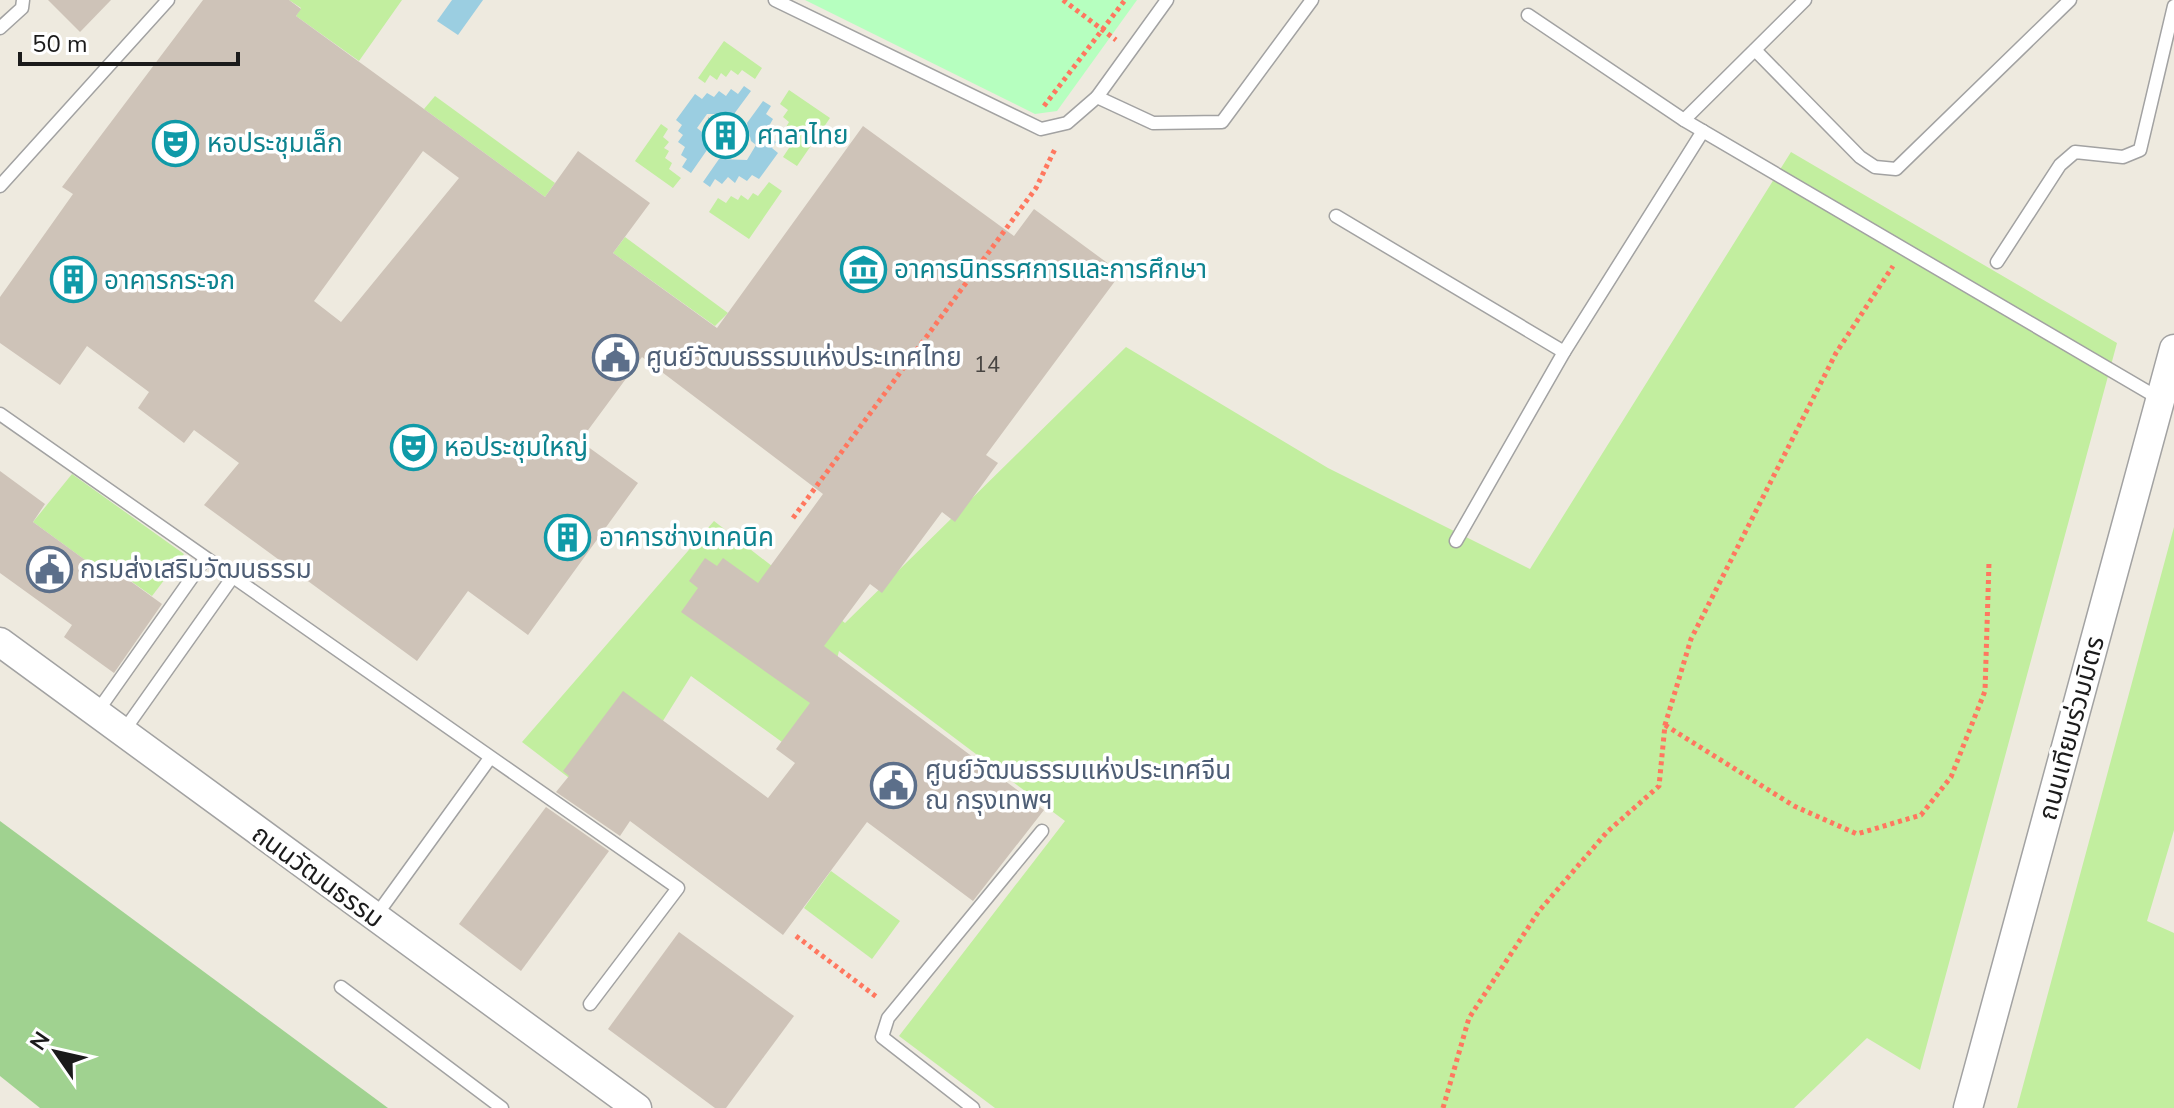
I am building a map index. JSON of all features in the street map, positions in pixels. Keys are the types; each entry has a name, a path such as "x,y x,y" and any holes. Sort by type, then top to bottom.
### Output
{"street":[{"name":"ถนนเทียมร่วมมิตร","path":"1968,1108 2174,349"},
{"name":"ถนนวัฒนธรรม","path":"0,642 637,1108"}],"lane":[{"path":"0,28 22,8 23,0"},
{"path":"0,186 168,0"},
{"path":"775,0 1041,129 1067,123 1097,97 1167,0"},
{"path":"1097,97 1153,123 1222,122 1312,0"},
{"path":"1684,120 1805,0"},
{"path":"1755,50 1860,157 1875,167 1896,169 2070,0"},
{"path":"1997,262 2060,165 2075,152 2123,157 2140,150 2174,6"},
{"path":"1528,15 1684,120 2160,399"},
{"path":"1456,541 1564,352 1703,131"},
{"path":"1336,216 1564,352"},
{"path":"0,414 678,888 590,1004"},
{"path":"97,712 205,559"},
{"path":"123,732 232,578"},
{"path":"375,917 490,758"},
{"path":"973,1108 882,1037 895,1010 1042,831"},
{"path":"341,987 502,1108"}],"path":[{"path":"1063,0 1130,50"},
{"path":"1046,106 1125,0"},
{"path":"793,518 1036,188 1067,123 1046,106 1037,105"},
{"path":"1443,1108 1469,1018 1539,911 1607,832 1659,786 1665,725 1691,639 1836,353 1904,248"},
{"path":"1665,725 1794,806 1857,834 1921,815 1951,777 1985,691 1989,562"},
{"path":"796,936 895,1010"}],"green space":[{"path":"289,0 402,0 359,61 296,16 301,8"},
{"path":"805,0 1137,0 1057,111 1035,114"},
{"path":"724,41 762,68 755,79 742,70 738,75 731,70 726,77 721,73 717,80 710,75 705,83 698,78"},
{"path":"789,90 830,118 797,166 783,157 793,142 788,139 793,132 786,127 789,122 783,117 788,110 780,104"},
{"path":"435,96 555,183 545,197 424,109"},
{"path":"661,124 668,129 663,137 669,142 664,148 669,151 665,158 672,163 669,169 681,178 673,188 635,161"},
{"path":"1791,152 2117,343 1920,1070 1867,1038 1794,1108 995,1108 899,1036 1065,821 839,651 811,763 691,676 661,724 581,787 522,742 714,521 845,623 1126,347 1328,468 1530,569"},
{"path":"769,182 782,191 749,239 709,212 718,198 726,203 731,196 738,200 741,195 748,200 753,193 758,196"},
{"path":"625,237 728,313 715,326 613,253"},
{"path":"72,474 184,554 152,596 108,565 103,573 33,522"},
{"path":"2174,527 2174,830 2147,921 2174,933 2174,1108 2017,1108"},
{"path":"0,821 388,1108 40,1108 0,1076"},
{"path":"831,871 900,921 872,959 804,908"}],"water":[{"path":"452,0 483,0 458,35 437,21"},
{"path":"744,86 751,91 734,114 707,114 697,128 702,132 707,150 691,173 682,167 687,159 681,155 685,147 678,142 683,135 678,131 682,125 676,120 695,94 702,99 707,93 714,97 719,91 726,96 731,89 738,94"},
{"path":"763,101 771,106 766,114 773,119 769,126 775,131 771,138 776,142 772,148 778,153 759,179 752,175 747,181 739,176 735,183 728,177 722,184 715,179 710,187 703,182 719,159 747,160 756,145 751,141 747,123"}],"building":[{"path":"48,0 111,0 80,32"},
{"path":"203,0 289,0 301,9 296,16 545,197 578,151 650,203 613,253 717,328 863,126 1014,236 1034,209 1121,273 986,455 998,463 955,522 942,512 882,593 870,584 824,646 1044,810 973,901 867,822 783,935 630,821 620,836 556,792 569,776 563,771 623,691 768,798 795,763 776,749 810,703 681,612 698,588 689,581 705,558 717,566 723,558 758,583 823,494 642,357 580,441 638,483 528,635 468,591 417,661 204,505 239,463 194,430 184,443 138,408 149,392 87,346 60,385 0,343 0,297 73,194 62,187","holes":["423,151 459,178 341,322 314,301"]},
{"name":"ศาลาไทย","path":"708,117 715,122 717,118 723,121 725,118 747,133 733,153 729,151 724,158 707,146"},
{"name":"กรมส่งเสริมวัฒนธรรม","path":"0,471 45,504 33,522 103,573 108,565 162,604 114,673 64,637 72,625 0,573"},
{"path":"546,807 609,851 521,971 459,924"},
{"path":"679,932 794,1016 726,1108 715,1108 608,1029"}],"place":[{"name":"ศาลาไทย","path":"726,135"},
{"name":"หอประชุมเล็ก","path":"176,143"},
{"name":"อาคารนิทรรศการและการศึกษา","path":"863,269"},
{"name":"อาคารกระจก","path":"73,280"},
{"name":"ศูนย์วัฒนธรรมแห่งประเทศไทย","path":"615,357"},
{"name":"หอประชุมใหญ่","path":"413,447"},
{"name":"อาคารช่างเทคนิค","path":"568,537"},
{"name":"กรมส่งเสริมวัฒนธรรม","path":"49,569"},
{"name":"ศูนย์วัฒนธรรมแห่งประเทศจีน ณ กรุงเทพฯ","path":"894,785"}]}
